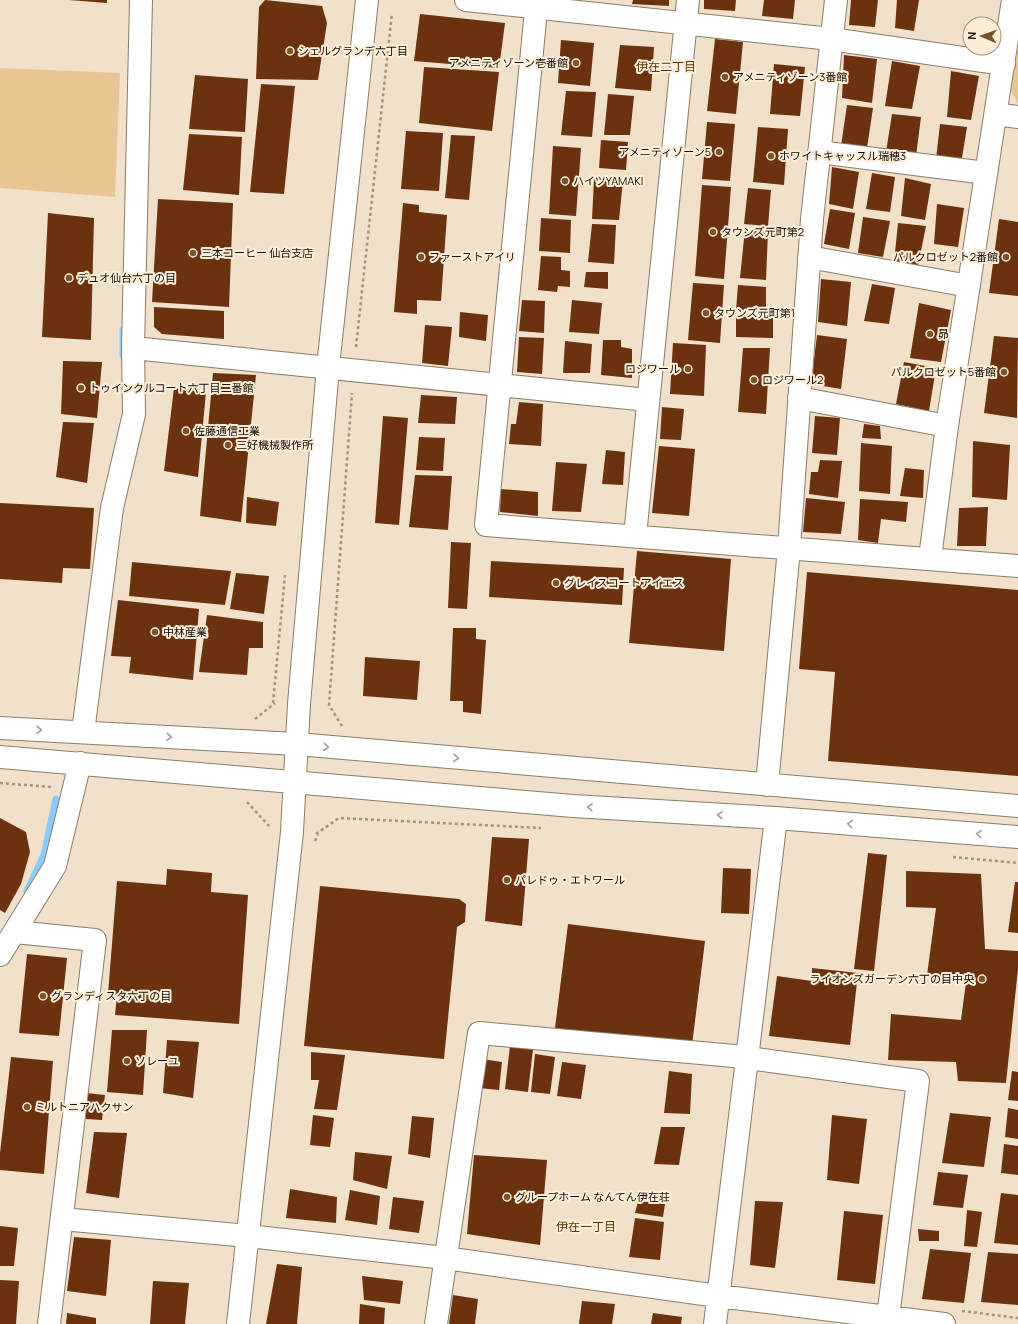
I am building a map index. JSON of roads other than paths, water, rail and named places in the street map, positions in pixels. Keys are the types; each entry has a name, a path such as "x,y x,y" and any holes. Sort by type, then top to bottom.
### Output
{"street":[{"path":"83,732 112,508 134,414 133,348 141,0"},
{"path":"238,1324 292,832 297,744 328,367 367,0"},
{"path":"466,0 537,4 685,24 831,39 1004,64"},
{"path":"635,536 688,0"},
{"path":"767,785 789,548 809,257 836,0"},
{"path":"930,558 947,426 1013,0"},
{"path":"537,4 486,526 930,558 1018,566"},
{"path":"996,114 1018,117"},
{"path":"819,152 986,173"},
{"path":"809,257 969,286"},
{"path":"133,348 648,400"},
{"path":"799,398 947,426"},
{"path":"0,728 297,744 1018,806"},
{"path":"0,757 565,805 776,818 1018,837"},
{"path":"0,955 55,866 80,763"},
{"path":"715,1324 776,818"},
{"path":"15,932 95,940 49,1324"},
{"path":"436,1324 479,1033 746,1058 918,1081 888,1317"},
{"path":"62,1219 248,1236 445,1258 718,1296 888,1317 951,1317"}],"waterway":[{"path":"123,330 123,355"},
{"path":"27,891 44,855 56,799"}],"place":[{"name":"シェルグランデ六丁目","path":"290,51"},
{"name":"アメニティゾーン壱番館","path":"576,63"},
{"name":"アメニティゾーン3番館","path":"725,77"},
{"name":"アメニティゾーン5","path":"719,152"},
{"name":"ホワイトキャッスル瑞穂3","path":"771,156"},
{"name":"ハイツYAMAKI","path":"565,181"},
{"name":"タウンズ元町第2","path":"713,232"},
{"name":"三本コーヒー 仙台支店","path":"193,253"},
{"name":"ファーストアイリ","path":"421,257"},
{"name":"パルクロゼット2番館","path":"1006,257"},
{"name":"デュオ仙台六丁の目","path":"69,278"},
{"name":"タウンズ元町第1","path":"706,313"},
{"name":"昴","path":"930,334"},
{"name":"ロジワール","path":"688,369"},
{"name":"パルクロゼット5番館","path":"1004,372"},
{"name":"ロジワール2","path":"754,380"},
{"name":"トゥインクルコート六丁目二番館","path":"81,388"},
{"name":"佐藤通信工業","path":"186,431"},
{"name":"三好機械製作所","path":"228,445"},
{"name":"グレイスコートアイエス","path":"556,583"},
{"name":"中林産業","path":"155,632"},
{"name":"パレドゥ・エトワール","path":"507,880"},
{"name":"ライオンズガーデン六丁の目中央","path":"982,979"},
{"name":"グランディスタ六丁の目","path":"43,996"},
{"name":"ソレーユ","path":"127,1061"},
{"name":"ミルトニアハクサン","path":"27,1107"},
{"name":"グループホーム なんてん伊在荘","path":"507,1197"}],"district":[{"name":"伊在二丁目","path":"666,67"},
{"name":"伊在一丁目","path":"586,1227"}]}
